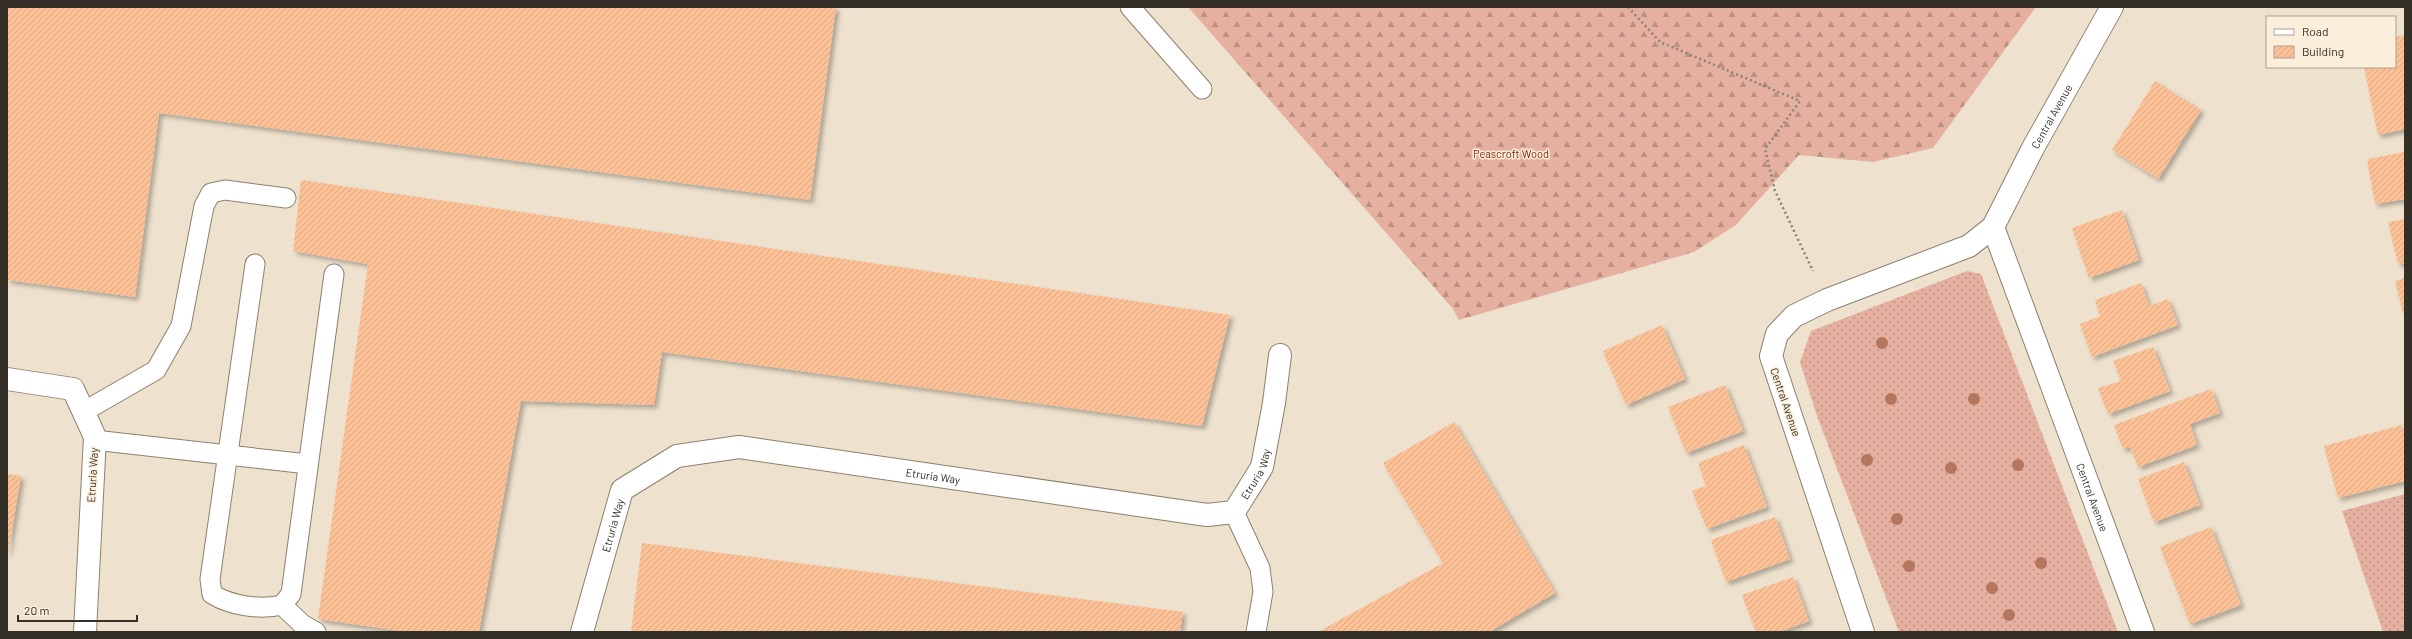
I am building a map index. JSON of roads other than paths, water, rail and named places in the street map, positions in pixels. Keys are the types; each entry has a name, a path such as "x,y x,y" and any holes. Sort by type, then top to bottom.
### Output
{"street":[{"name":"Central Avenue","path":"1864,632 1771,356 1777,334 1794,316 1827,300 1969,246 1993,227 2033,148 2112,7"},
{"name":"Central Avenue","path":"1993,227 2143,632"},
{"name":"Etruria Way","path":"582,632 622,490 677,456 739,448 1207,515 1234,512 1262,467 1274,403 1280,355"},
{"name":"Etruria Way","path":"7,379 73,389 94,440 85,632"}],"lane":[{"path":"1130,7 1202,89"},
{"path":"83,412 156,370 181,326 204,206 211,194 225,190 286,198"},
{"path":"255,264 230,455 210,579 212,594 224,602 269,608 282,605 291,594 334,274"},
{"path":"94,440 308,464"},
{"path":"1234,512 1260,568 1262,592 1256,632"},
{"path":"282,605 302,624 316,632"}],"park label":[{"name":"Peascroft Wood","path":"1511,153"}]}
